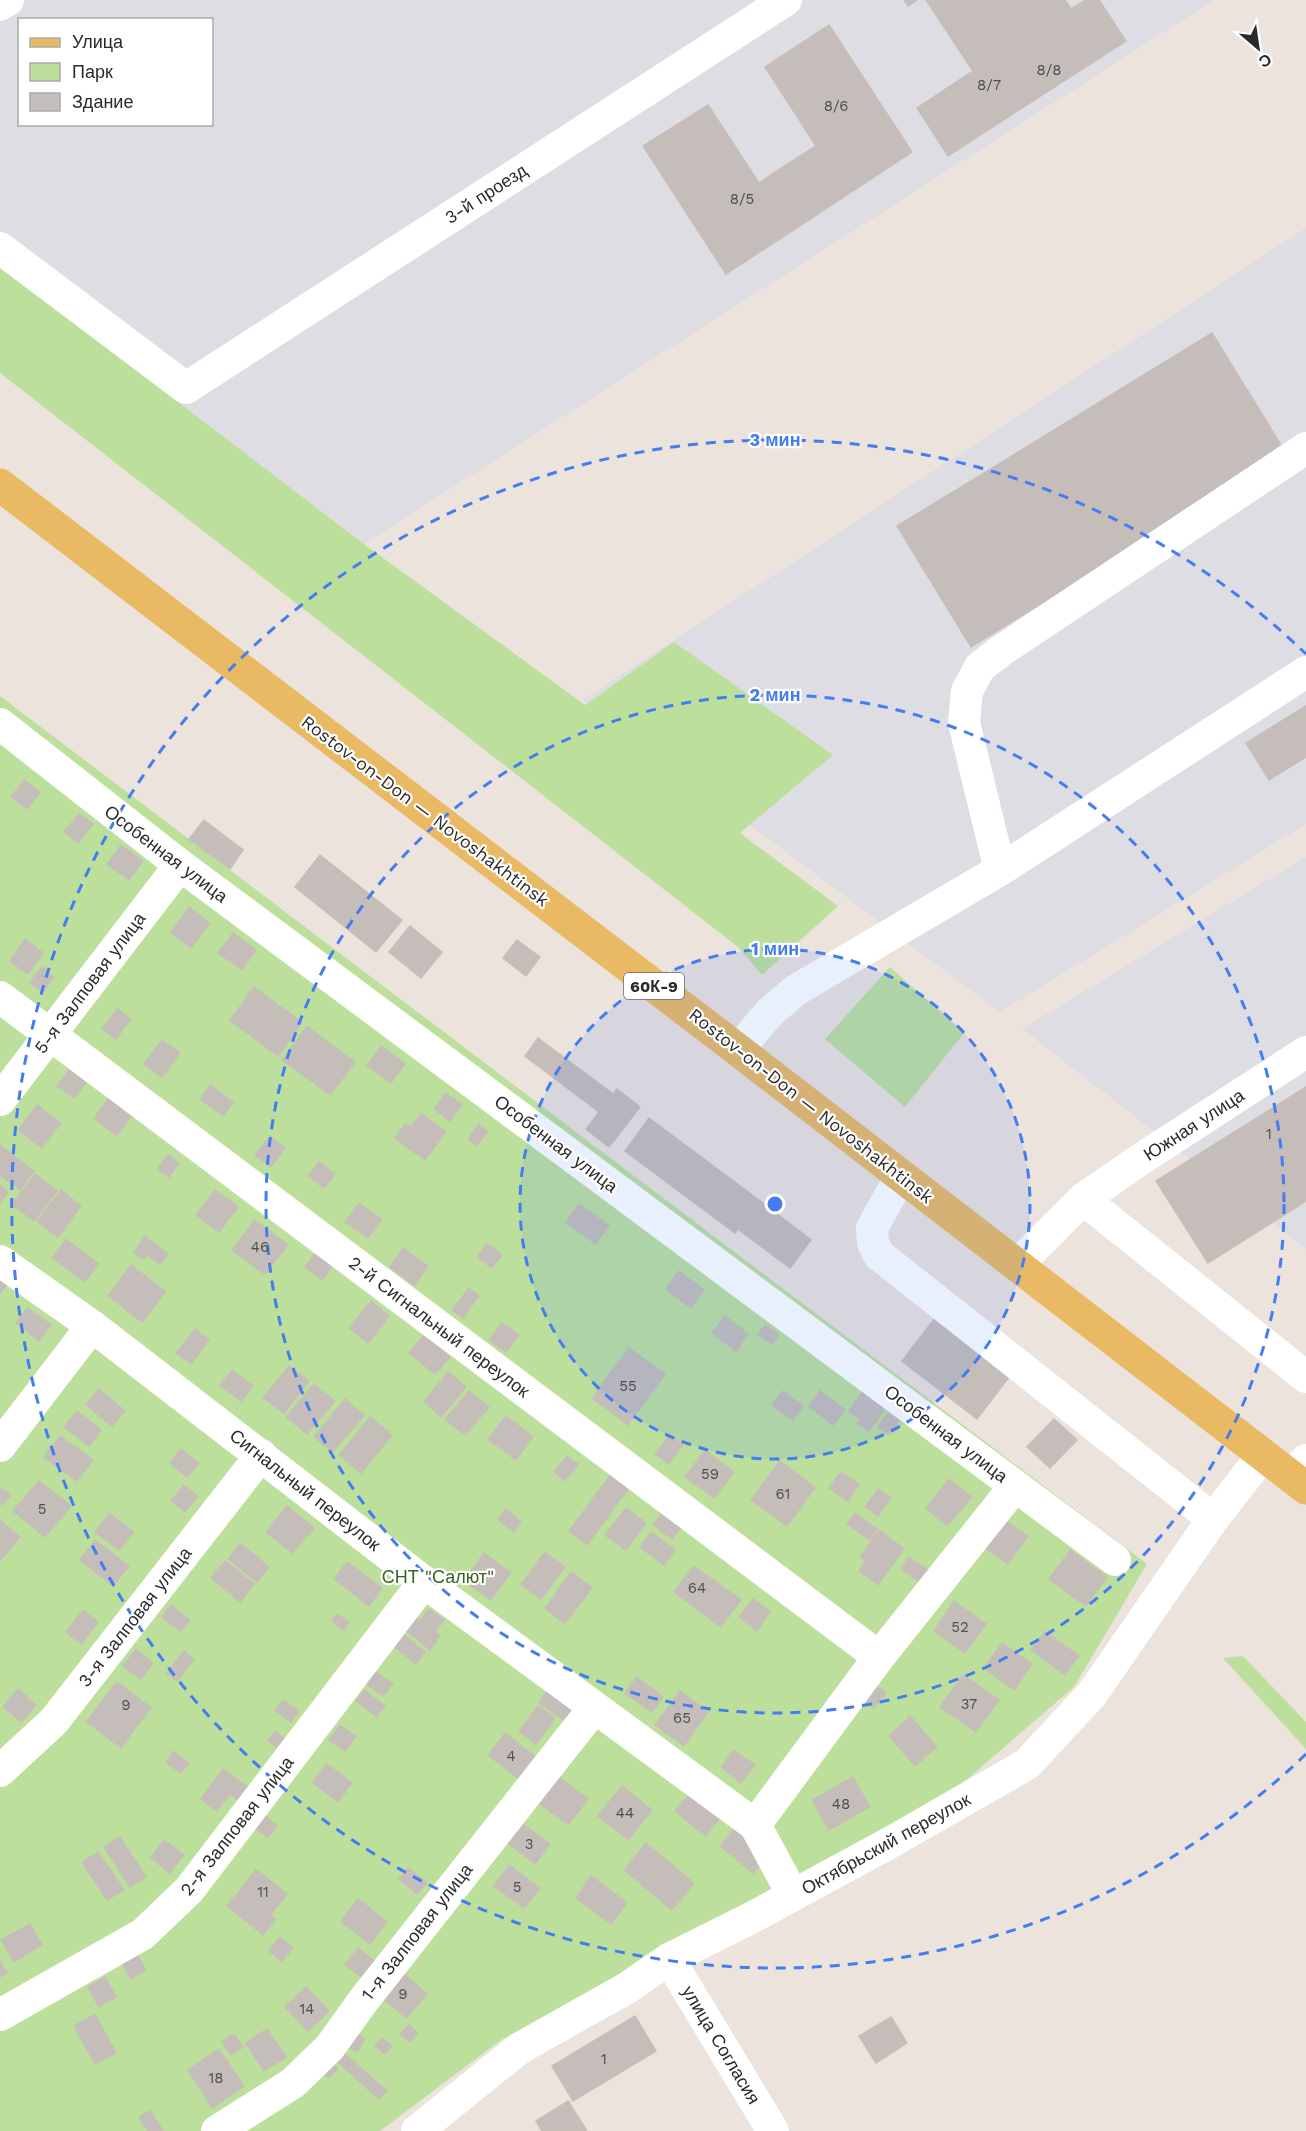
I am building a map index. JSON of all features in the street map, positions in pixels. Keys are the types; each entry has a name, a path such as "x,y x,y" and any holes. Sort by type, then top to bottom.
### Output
{"main road":[{"name":"Rostov-on-Don — Novoshakhtinsk","path":"0,485 738,1050 1262,1456 1301,1475"}],"street":[{"path":"0,5 8,0"},
{"name":"3-й проезд","path":"0,249 186,388 786,0"},
{"path":"1000,870 964,723 967,691 980,667 1012,643 1306,448"},
{"path":"738,1050 769,1013 796,990 1000,870 1306,672"},
{"name":"Особенная улица","path":"0,724 180,865 1115,1560"},
{"name":"5-я Залповая улица","path":"0,1100 180,865"},
{"name":"2-й Сигнальный переулок","path":"0,997 879,1657"},
{"name":"Южная улица","path":"1017,1265 1083,1199 1140,1159 1306,1052"},
{"path":"901,1176 872,1228 873,1243 879,1255 1213,1519"},
{"path":"1083,1199 1306,1377"},
{"name":"Сигнальный переулок","path":"0,1261 92,1326 424,1582 755,1825"},
{"path":"0,1446 92,1326"},
{"name":"3-я Залповая улица","path":"0,1772 54,1721 261,1455"},
{"name":"Октябрьский переулок","path":"417,2131 520,2048 627,1988 669,1959 893,1841 1027,1764 1092,1694 1213,1519 1262,1456"},
{"path":"793,1895 755,1825 879,1657 1015,1486"},
{"name":"2-я Залповая улица","path":"0,2015 143,1934 189,1890 424,1582"},
{"name":"1-я Залповая улица","path":"217,2131 293,2083 330,2047 363,2001 594,1708"},
{"name":"улица Согласия","path":"669,1959 773,2131"}],"shaded area":[{"path":"0,0 1214,0 364,544 0,266"},
{"path":"1306,228 1306,824 1000,1012 582,700"},
{"path":"1306,857 1306,1249 1022,1029"}],"green space":[{"path":"0,266 364,544 585,705 674,642 833,755 740,833 838,906 762,975 738,947 0,373"},
{"name":"СНТ \"Салют\"","path":"0,696 1147,1564 1074,1687 942,1801 779,1893 501,2040 380,2131 0,2131"},
{"path":"890,967 964,1033 905,1107 825,1039"},
{"path":"1243,1656 1306,1722 1306,1749 1223,1658"}],"building":[{"path":"904,0 917,0 908,6"},
{"path":"926,0 971,0 1036,99 948,156 917,108 973,71"},
{"path":"971,0 1065,0 1071,9 1085,0 1099,0 1126,41 1036,99"},
{"path":"829,25 912,152 818,214 786,165 816,146 765,67"},
{"path":"708,105 759,183 786,165 818,214 726,274 643,146"},
{"path":"1212,333 1286,453 1180,518 1106,398"},
{"path":"1106,398 1180,518 1076,582 1002,462"},
{"path":"1002,462 1076,582 971,647 897,526"},
{"path":"1306,706 1306,757 1269,780 1246,743"},
{"path":"24,780 40,792 27,809 11,797"},
{"path":"79,814 93,824 78,843 64,832"},
{"path":"204,820 243,850 230,869 189,839"},
{"path":"121,845 143,861 129,880 107,864"},
{"path":"320,855 402,920 376,952 295,887"},
{"path":"189,907 210,923 191,948 171,933"},
{"path":"410,926 442,952 421,978 389,952"},
{"path":"233,933 256,950 242,970 218,953"},
{"path":"25,939 43,953 28,974 10,961"},
{"path":"517,940 540,957 526,976 503,958"},
{"path":"42,967 54,977 43,992 30,982"},
{"path":"254,987 278,1005 254,1038 230,1020"},
{"path":"278,1005 302,1022 278,1056 254,1038"},
{"path":"117,1009 131,1019 116,1039 102,1029"},
{"path":"307,1026 330,1044 306,1077 282,1060"},
{"path":"538,1038 613,1094 599,1112 525,1056"},
{"path":"162,1040 180,1053 162,1077 144,1064"},
{"path":"330,1044 355,1062 330,1095 306,1077"},
{"path":"381,1046 405,1064 391,1083 367,1066"},
{"path":"69,1070 86,1083 74,1098 57,1086"},
{"path":"210,1085 233,1102 223,1116 200,1099"},
{"path":"1306,1087 1306,1201 1208,1263 1156,1181"},
{"path":"617,1089 640,1107 609,1147 586,1129"},
{"path":"446,1093 462,1105 450,1121 434,1109"},
{"path":"109,1098 132,1115 117,1136 94,1118"},
{"path":"37,1105 61,1123 42,1148 18,1130"},
{"path":"421,1113 446,1132 425,1160 395,1138 405,1124 411,1127"},
{"path":"649,1118 760,1201 735,1233 625,1151"},
{"path":"479,1124 488,1131 477,1146 468,1139"},
{"path":"270,1136 285,1148 271,1167 255,1155"},
{"path":"0,1145 34,1171 20,1190 0,1175"},
{"path":"168,1155 179,1163 169,1177 157,1169"},
{"path":"319,1162 335,1174 324,1188 308,1176"},
{"path":"35,1174 57,1191 34,1221 12,1204"},
{"path":"0,1185 8,1192 0,1202"},
{"path":"61,1190 81,1206 58,1237 37,1221"},
{"path":"215,1190 238,1207 219,1232 196,1215"},
{"path":"760,1201 811,1240 790,1268 738,1229"},
{"path":"359,1203 382,1220 368,1238 345,1222"},
{"path":"580,1204 609,1226 596,1244 566,1222"},
{"path":"255,1220 288,1245 265,1274 232,1250"},
{"path":"145,1236 168,1254 160,1265 147,1255 143,1259 134,1252"},
{"path":"66,1239 99,1264 85,1282 52,1258"},
{"path":"487,1244 502,1255 492,1268 477,1257"},
{"path":"319,1248 336,1261 322,1280 305,1267"},
{"path":"403,1248 428,1266 414,1285 390,1267"},
{"path":"131,1265 148,1278 125,1309 108,1296"},
{"path":"679,1271 704,1290 691,1308 666,1289"},
{"path":"0,1273 10,1281 0,1294"},
{"path":"148,1278 166,1292 142,1322 125,1309"},
{"path":"469,1288 479,1296 463,1318 452,1310"},
{"path":"371,1301 389,1316 368,1343 349,1328"},
{"path":"28,1308 51,1325 39,1341 16,1323"},
{"path":"938,1314 1013,1372 977,1419 902,1361"},
{"path":"725,1316 748,1334 736,1351 712,1333"},
{"path":"502,1323 519,1335 506,1352 489,1340"},
{"path":"765,1325 779,1335 772,1344 758,1334"},
{"path":"195,1329 209,1340 191,1364 176,1353"},
{"path":"424,1335 450,1357 435,1374 409,1353"},
{"path":"629,1348 665,1374 628,1425 592,1398"},
{"path":"289,1366 309,1381 284,1413 263,1398"},
{"path":"232,1370 253,1386 241,1401 220,1385"},
{"path":"448,1372 466,1387 441,1417 424,1402"},
{"path":"314,1384 335,1401 307,1434 286,1417"},
{"path":"99,1389 125,1411 112,1426 86,1405"},
{"path":"469,1391 489,1407 465,1435 445,1419"},
{"path":"783,1391 803,1406 793,1420 772,1405"},
{"path":"820,1391 845,1410 833,1425 809,1406"},
{"path":"863,1391 886,1407 869,1431 857,1424 860,1419 849,1411"},
{"path":"345,1399 364,1415 333,1452 314,1437"},
{"path":"890,1410 901,1417 889,1435 878,1427"},
{"path":"77,1411 101,1430 89,1446 64,1427"},
{"path":"506,1416 533,1437 516,1460 488,1439"},
{"path":"370,1417 392,1435 361,1473 339,1455"},
{"path":"1054,1419 1077,1440 1050,1468 1027,1447"},
{"path":"669,1435 683,1445 669,1464 655,1454"},
{"path":"60,1436 93,1460 77,1481 44,1457"},
{"path":"181,1449 199,1463 187,1477 170,1463"},
{"path":"705,1450 734,1472 714,1498 685,1477"},
{"path":"567,1456 578,1464 565,1481 554,1472"},
{"path":"780,1461 815,1488 787,1526 751,1500"},
{"path":"614,1470 632,1484 587,1545 569,1531"},
{"path":"841,1472 859,1484 848,1501 829,1488"},
{"path":"949,1479 972,1497 947,1526 926,1508"},
{"path":"39,1481 71,1506 45,1537 13,1511"},
{"path":"184,1485 198,1496 185,1512 171,1501"},
{"path":"0,1487 11,1495 2,1505 0,1503"},
{"path":"878,1489 891,1498 878,1516 865,1507"},
{"path":"287,1506 314,1528 292,1553 266,1532"},
{"path":"626,1508 646,1523 626,1550 605,1535"},
{"path":"506,1509 521,1522 513,1532 498,1519"},
{"path":"663,1512 682,1526 672,1539 653,1525"},
{"path":"109,1513 134,1532 119,1550 95,1532"},
{"path":"855,1513 877,1529 870,1540 847,1524"},
{"path":"0,1520 20,1537 0,1561"},
{"path":"1005,1520 1028,1536 1008,1564 985,1548"},
{"path":"879,1530 904,1549 878,1585 859,1571 866,1561 860,1557"},
{"path":"651,1532 675,1550 664,1565 640,1547"},
{"path":"95,1540 129,1566 113,1586 80,1560"},
{"path":"240,1543 269,1567 257,1582 228,1559"},
{"path":"1070,1550 1107,1577 1086,1606 1049,1579"},
{"path":"545,1552 565,1567 541,1599 521,1584"},
{"path":"484,1553 511,1573 491,1600 464,1581"},
{"path":"909,1557 932,1573 923,1585 901,1569"},
{"path":"225,1561 254,1584 240,1602 211,1578"},
{"path":"347,1562 382,1588 369,1606 334,1579"},
{"path":"694,1566 719,1584 699,1611 674,1592"},
{"path":"571,1572 592,1588 565,1624 545,1608"},
{"path":"719,1584 741,1600 721,1627 699,1611"},
{"path":"753,1599 770,1612 757,1631 739,1617"},
{"path":"954,1601 986,1624 965,1653 934,1631"},
{"path":"171,1605 190,1620 181,1631 162,1617"},
{"path":"429,1609 444,1620 435,1632 440,1636 430,1650 404,1629 414,1616 419,1621"},
{"path":"83,1610 98,1622 81,1644 66,1632"},
{"path":"337,1614 349,1622 343,1630 332,1621"},
{"path":"1045,1631 1079,1656 1065,1675 1031,1650"},
{"path":"400,1632 425,1652 416,1664 390,1643"},
{"path":"1002,1643 1032,1664 1014,1690 984,1668"},
{"path":"136,1649 153,1663 141,1679 123,1666"},
{"path":"184,1651 194,1659 177,1681 167,1673"},
{"path":"375,1671 393,1684 383,1696 365,1683"},
{"path":"963,1675 999,1700 976,1732 940,1707"},
{"path":"637,1677 663,1697 652,1712 625,1693"},
{"path":"117,1682 151,1708 136,1727 102,1701"},
{"path":"872,1683 886,1693 874,1708 861,1698"},
{"path":"18,1689 36,1705 22,1722 3,1707"},
{"path":"364,1690 385,1706 376,1716 356,1701"},
{"path":"548,1690 574,1708 565,1721 539,1703"},
{"path":"680,1691 708,1712 684,1746 655,1725"},
{"path":"283,1700 299,1711 291,1722 275,1710"},
{"path":"102,1701 136,1727 121,1748 87,1722"},
{"path":"538,1706 555,1718 536,1744 519,1731"},
{"path":"910,1716 937,1747 915,1766 889,1736"},
{"path":"340,1725 356,1737 345,1751 329,1740"},
{"path":"275,1731 284,1738 276,1747 268,1740"},
{"path":"505,1733 534,1756 518,1778 488,1755"},
{"path":"734,1750 755,1765 741,1783 721,1767"},
{"path":"173,1751 189,1763 181,1773 166,1762"},
{"path":"327,1764 352,1783 338,1802 312,1782"},
{"path":"223,1769 250,1789 240,1802 230,1794 217,1811 201,1799"},
{"path":"559,1777 588,1799 568,1825 539,1803"},
{"path":"853,1777 870,1807 829,1830 812,1800"},
{"path":"622,1786 652,1810 628,1840 598,1816"},
{"path":"691,1793 720,1818 705,1836 675,1811"},
{"path":"264,1815 277,1825 268,1838 255,1828"},
{"path":"523,1824 550,1844 535,1864 508,1843"},
{"path":"736,1827 769,1855 753,1873 720,1846"},
{"path":"120,1837 146,1877 130,1887 104,1847"},
{"path":"164,1840 184,1855 170,1873 151,1858"},
{"path":"646,1843 694,1883 672,1910 624,1870"},
{"path":"98,1852 124,1890 107,1900 82,1862"},
{"path":"509,1865 540,1888 524,1908 494,1886"},
{"path":"408,1868 427,1883 417,1894 399,1879"},
{"path":"256,1869 287,1894 271,1915 240,1890"},
{"path":"591,1876 627,1903 611,1924 576,1898"},
{"path":"240,1890 276,1919 263,1935 227,1906"},
{"path":"358,1899 387,1922 370,1944 341,1921"},
{"path":"30,1924 42,1945 14,1962 1,1940"},
{"path":"280,1937 293,1948 282,1961 269,1951"},
{"path":"358,1948 377,1963 364,1979 345,1965"},
{"path":"134,1950 146,1970 131,1979 119,1958"},
{"path":"0,1961 7,1973 0,1977"},
{"path":"401,1971 427,1994 406,2018 379,1995"},
{"path":"105,1977 116,1997 99,2007 88,1987"},
{"path":"306,1987 329,2011 308,2031 285,2007"},
{"path":"95,2014 116,2053 95,2064 74,2026"},
{"path":"635,2016 656,2051 573,2101 552,2066"},
{"path":"891,2017 907,2043 876,2063 859,2036"},
{"path":"409,2025 418,2033 410,2042 400,2034"},
{"path":"267,2029 286,2057 264,2071 246,2043"},
{"path":"353,2031 365,2039 357,2052 344,2044"},
{"path":"234,2034 243,2047 231,2055 222,2042"},
{"path":"382,2038 392,2046 385,2054 375,2046"},
{"path":"219,2049 244,2086 212,2108 188,2070"},
{"path":"339,2049 387,2091 379,2099 332,2057"},
{"path":"330,2061 338,2068 329,2078 321,2072"},
{"path":"568,2101 587,2131 542,2131 536,2121"},
{"path":"150,2110 163,2131 148,2131 139,2117"}]}
